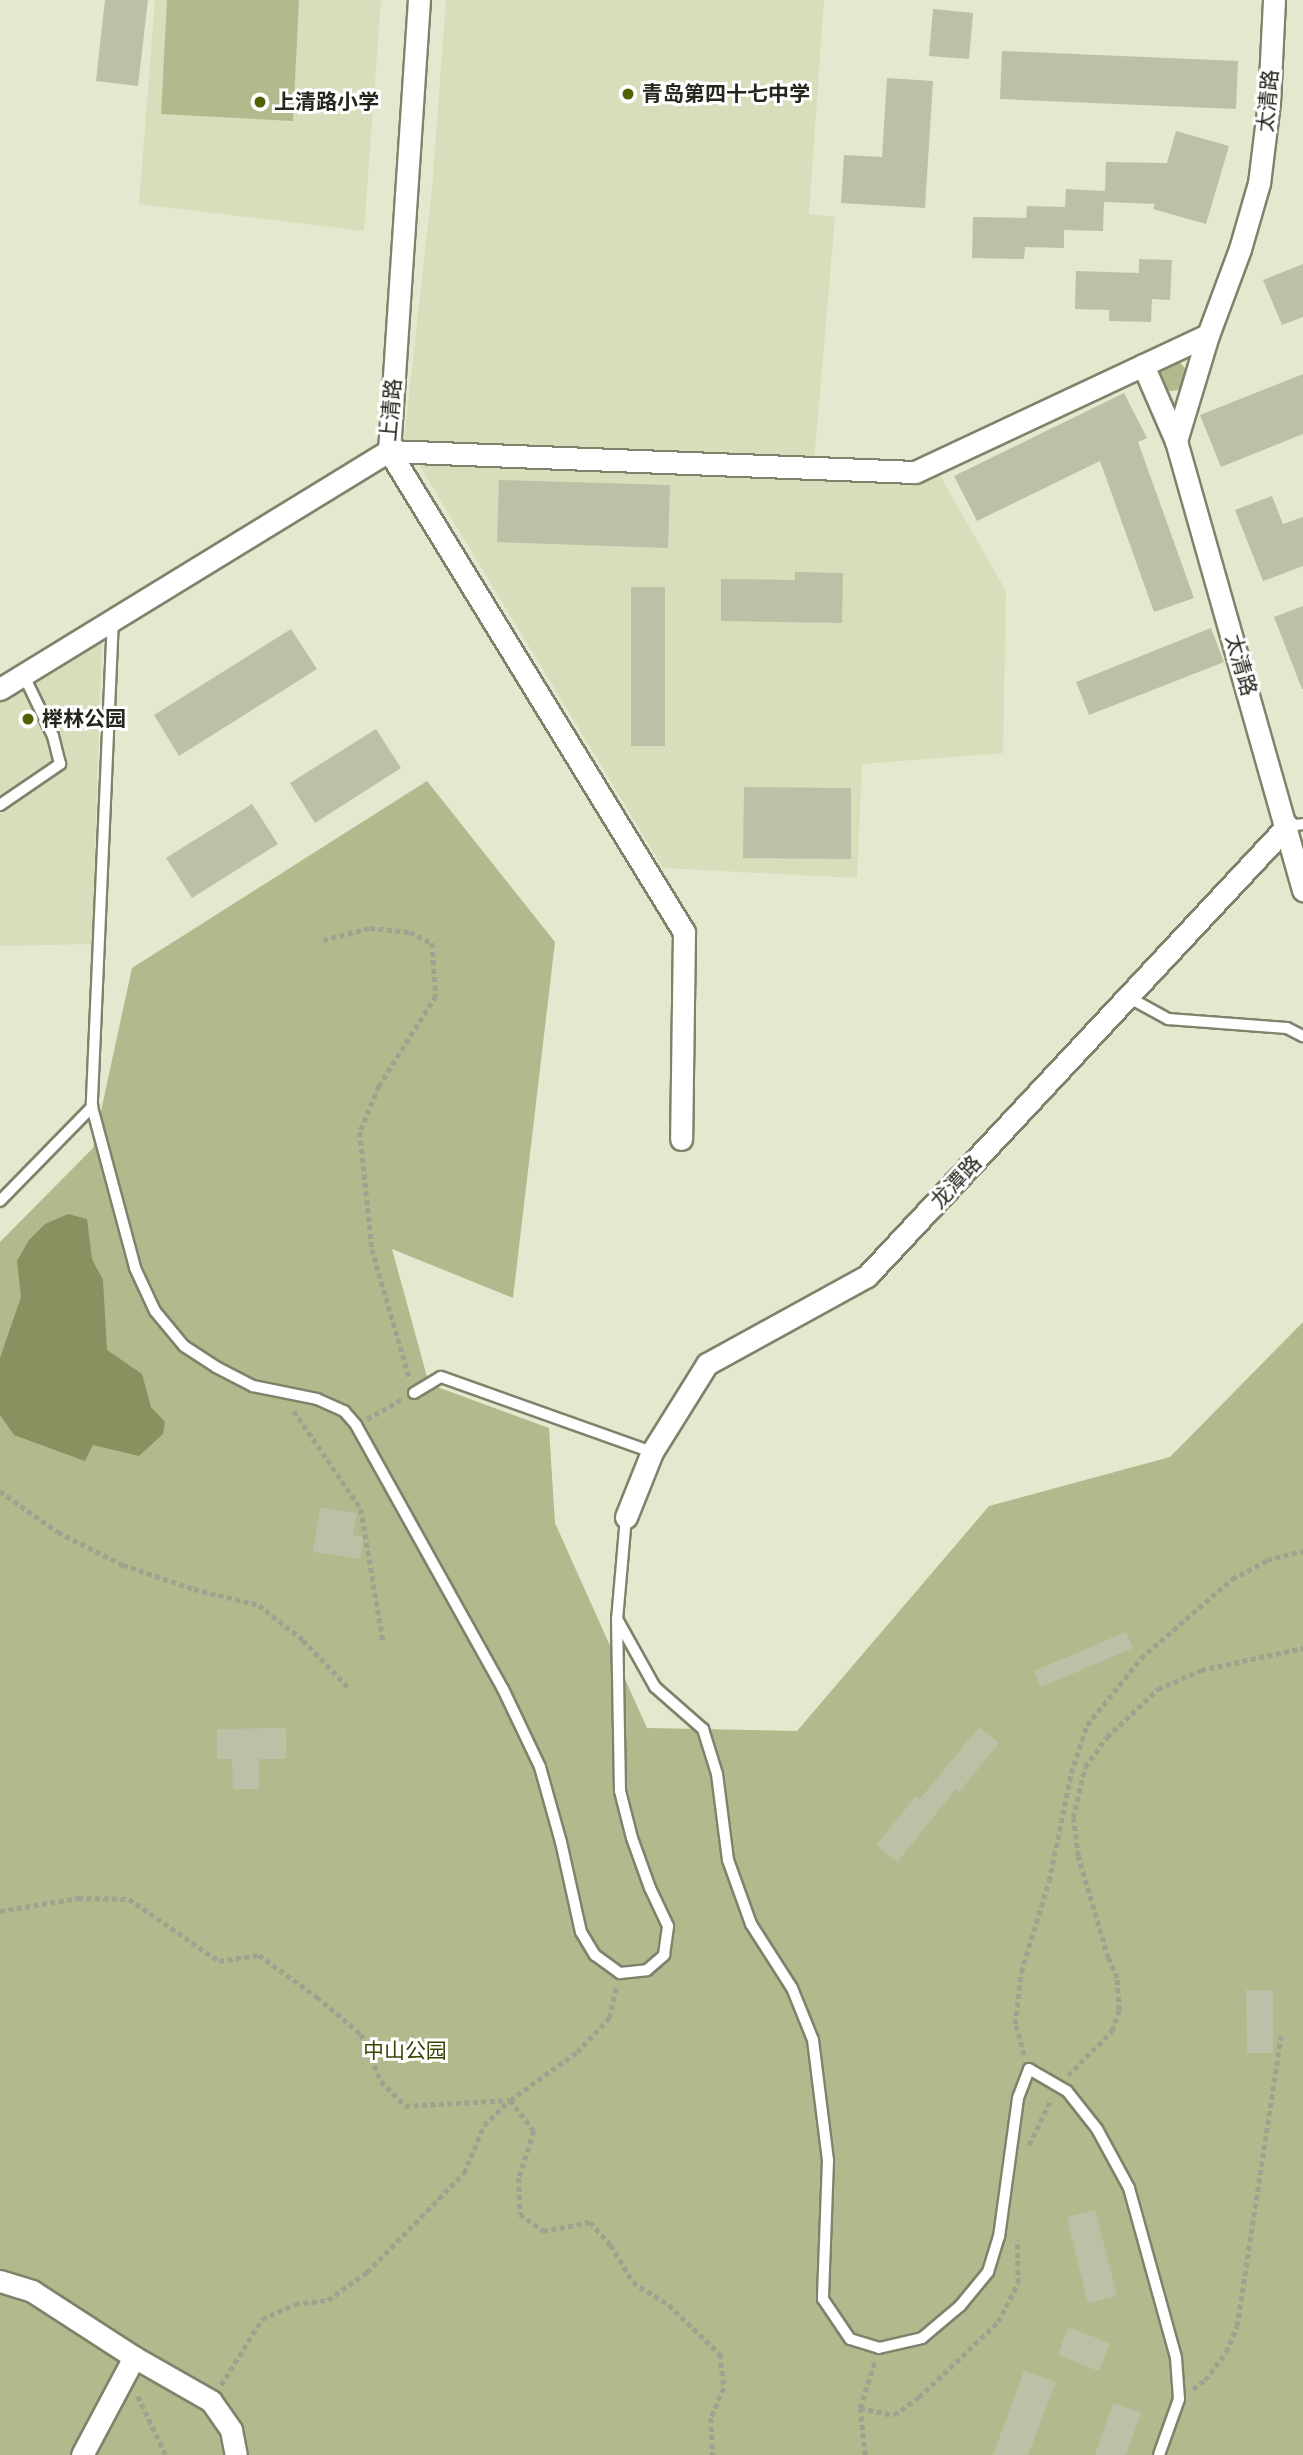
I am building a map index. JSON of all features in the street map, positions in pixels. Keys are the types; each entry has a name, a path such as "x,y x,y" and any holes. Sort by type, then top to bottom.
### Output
{"street":[{"name":"上清路","path":"0,688 389,451 419,0"},
{"name":"太清路","path":"1176,442 1208,335 1241,249 1259,183 1269,102 1274,0"},
{"path":"389,451 915,472 1208,335"},
{"name":"太清路","path":"1143,365 1176,442 1295,825 1303,890"},
{"path":"389,451 684,932 681,1139"},
{"name":"龙潭路","path":"626,1517 652,1452 707,1364 867,1276 1128,997 1295,825"},
{"path":"0,2281 32,2291 134,2357 211,2401 231,2430 236,2455"},
{"path":"82,2455 134,2357"}],"lane":[{"path":"113,617 92,1107 135,1268 155,1311 184,1346 216,1367 253,1386 317,1399 344,1411 356,1425 513,1711 540,1767 561,1842 581,1932 595,1955 620,1973 647,1970 664,1955 668,1926 650,1888 632,1838 620,1791 617,1619 626,1517"},
{"path":"0,805 60,764 53,736 23,674"},
{"path":"1128,997 1168,1019 1287,1028 1303,1036"},
{"path":"0,1201 92,1107"},
{"path":"414,1393 441,1377 652,1452"},
{"path":"617,1619 654,1687 703,1729 717,1774 728,1860 751,1924 792,1988 813,2040 828,2160 823,2299 850,2339 879,2348 922,2338 960,2306 988,2272 999,2237 1018,2098 1029,2069 1067,2091 1097,2129 1129,2188 1175,2358 1178,2400 1158,2455"}],"path":[{"path":"323,940 370,928 410,932 432,943 436,996 379,1086 360,1132 372,1249 414,1393 356,1425"},
{"path":"281,1392 361,1509 383,1640"},
{"path":"0,1490 58,1532 123,1565 194,1589 259,1605 303,1640 349,1688"},
{"path":"1029,2069 1015,2024 1021,1972 1049,1881 1071,1773 1087,1725 1141,1658 1231,1579 1267,1560 1303,1551"},
{"path":"1026,2155 1033,2132 1060,2087 1076,2064 1112,2031 1119,2010 1118,1978 1108,1958 1076,1843 1073,1818 1085,1767 1107,1737 1158,1689 1201,1670 1303,1648"},
{"path":"0,1911 78,1898 129,1899 219,1961 259,1955 317,1997 361,2034 381,2081 405,2106 510,2100"},
{"path":"211,2401 262,2319 295,2304 328,2301 367,2272 464,2173 484,2125 510,2100 577,2052 609,2018 620,1973"},
{"path":"1178,2400 1205,2380 1226,2352 1237,2326 1281,2036"},
{"path":"510,2100 534,2131 519,2178 520,2214 543,2231 590,2222 611,2245 633,2282 668,2305 720,2354 724,2388 711,2418 713,2455"},
{"path":"860,2408 894,2415 919,2398 998,2322 1018,2283 1016,2232"},
{"path":"865,2455 860,2408 879,2348"},
{"path":"134,2357 138,2402 166,2455"}],"shaded area":[{"name":"上清路小学","path":"155,0 381,0 364,231 139,204"},
{"path":"446,0 824,0 809,214 835,217 814,462 934,465 1006,591 1003,753 862,764 857,878 663,868 404,440 432,189"},
{"path":"102,634 92,944 0,946 0,700"},
{"path":"68,1214 87,1219 92,1259 103,1280 107,1350 142,1374 151,1407 165,1422 163,1434 139,1456 93,1445 85,1461 14,1435 0,1415 0,1358 21,1297 17,1261 29,1240 45,1224"}],"green space":[{"path":"167,0 299,0 293,121 161,114"},
{"path":"1172,361 1183,365 1187,376 1183,387 1172,391 1161,387 1157,376 1161,365"},
{"name":"中山公园","path":"427,781 555,942 513,1298 392,1249 429,1384 549,1428 555,1523 647,1728 797,1731 989,1506 1170,1457 1303,1322 1303,2455 0,2455 0,1242 93,1148 132,968"}],"building":[{"path":"105,0 148,0 138,86 96,81"},
{"path":"933,9 973,13 969,59 929,56"},
{"path":"1002,51 1238,61 1236,109 1000,99"},
{"path":"887,78 933,81 925,208 841,203 844,155 882,157"},
{"path":"1176,131 1229,146 1206,224 1153,209 1155,204 1104,202 1103,231 1064,230 1064,248 1025,247 1024,259 972,258 973,217 1026,218 1027,206 1065,207 1066,189 1105,191 1106,162 1167,163"},
{"path":"1139,259 1172,260 1170,300 1152,299 1151,322 1109,321 1109,310 1075,309 1076,271 1139,273"},
{"path":"1303,264 1303,317 1282,325 1263,280"},
{"path":"1303,374 1303,434 1221,467 1200,415"},
{"path":"1124,393 1147,438 1138,442 1194,598 1154,612 1100,461 977,521 954,476"},
{"path":"499,480 670,485 668,548 497,542"},
{"path":"1272,496 1283,524 1303,517 1303,566 1263,581 1235,510"},
{"path":"795,572 843,573 842,623 721,621 721,579 795,580"},
{"path":"631,587 665,587 665,746 631,746"},
{"path":"1303,606 1303,689 1302,689 1274,617"},
{"path":"1211,628 1224,662 1089,715 1076,682"},
{"path":"291,629 317,669 179,756 154,715"},
{"path":"376,729 401,768 315,823 290,783"},
{"path":"744,787 851,788 851,859 743,858"},
{"path":"252,804 278,844 192,898 166,858"},
{"path":"320,1508 357,1513 353,1536 363,1537 360,1559 313,1552"},
{"path":"1126,1632 1133,1648 1041,1687 1034,1671"},
{"path":"979,1727 999,1743 959,1792 956,1789 897,1862 876,1845 916,1796 920,1799"},
{"path":"286,1728 286,1759 259,1759 259,1789 233,1789 232,1759 217,1759 217,1729"},
{"path":"1246,1990 1273,1990 1273,2053 1247,2053"},
{"path":"1095,2210 1117,2296 1088,2303 1067,2217"},
{"path":"1068,2327 1110,2343 1099,2371 1058,2355"},
{"path":"1024,2371 1056,2382 1028,2455 993,2455"},
{"path":"1113,2403 1141,2413 1126,2455 1095,2455"}],"place":[{"name":"青岛第四十七中学","path":"628,94"},
{"name":"上清路小学","path":"260,102"},
{"name":"榉林公园","path":"28,719"}]}
